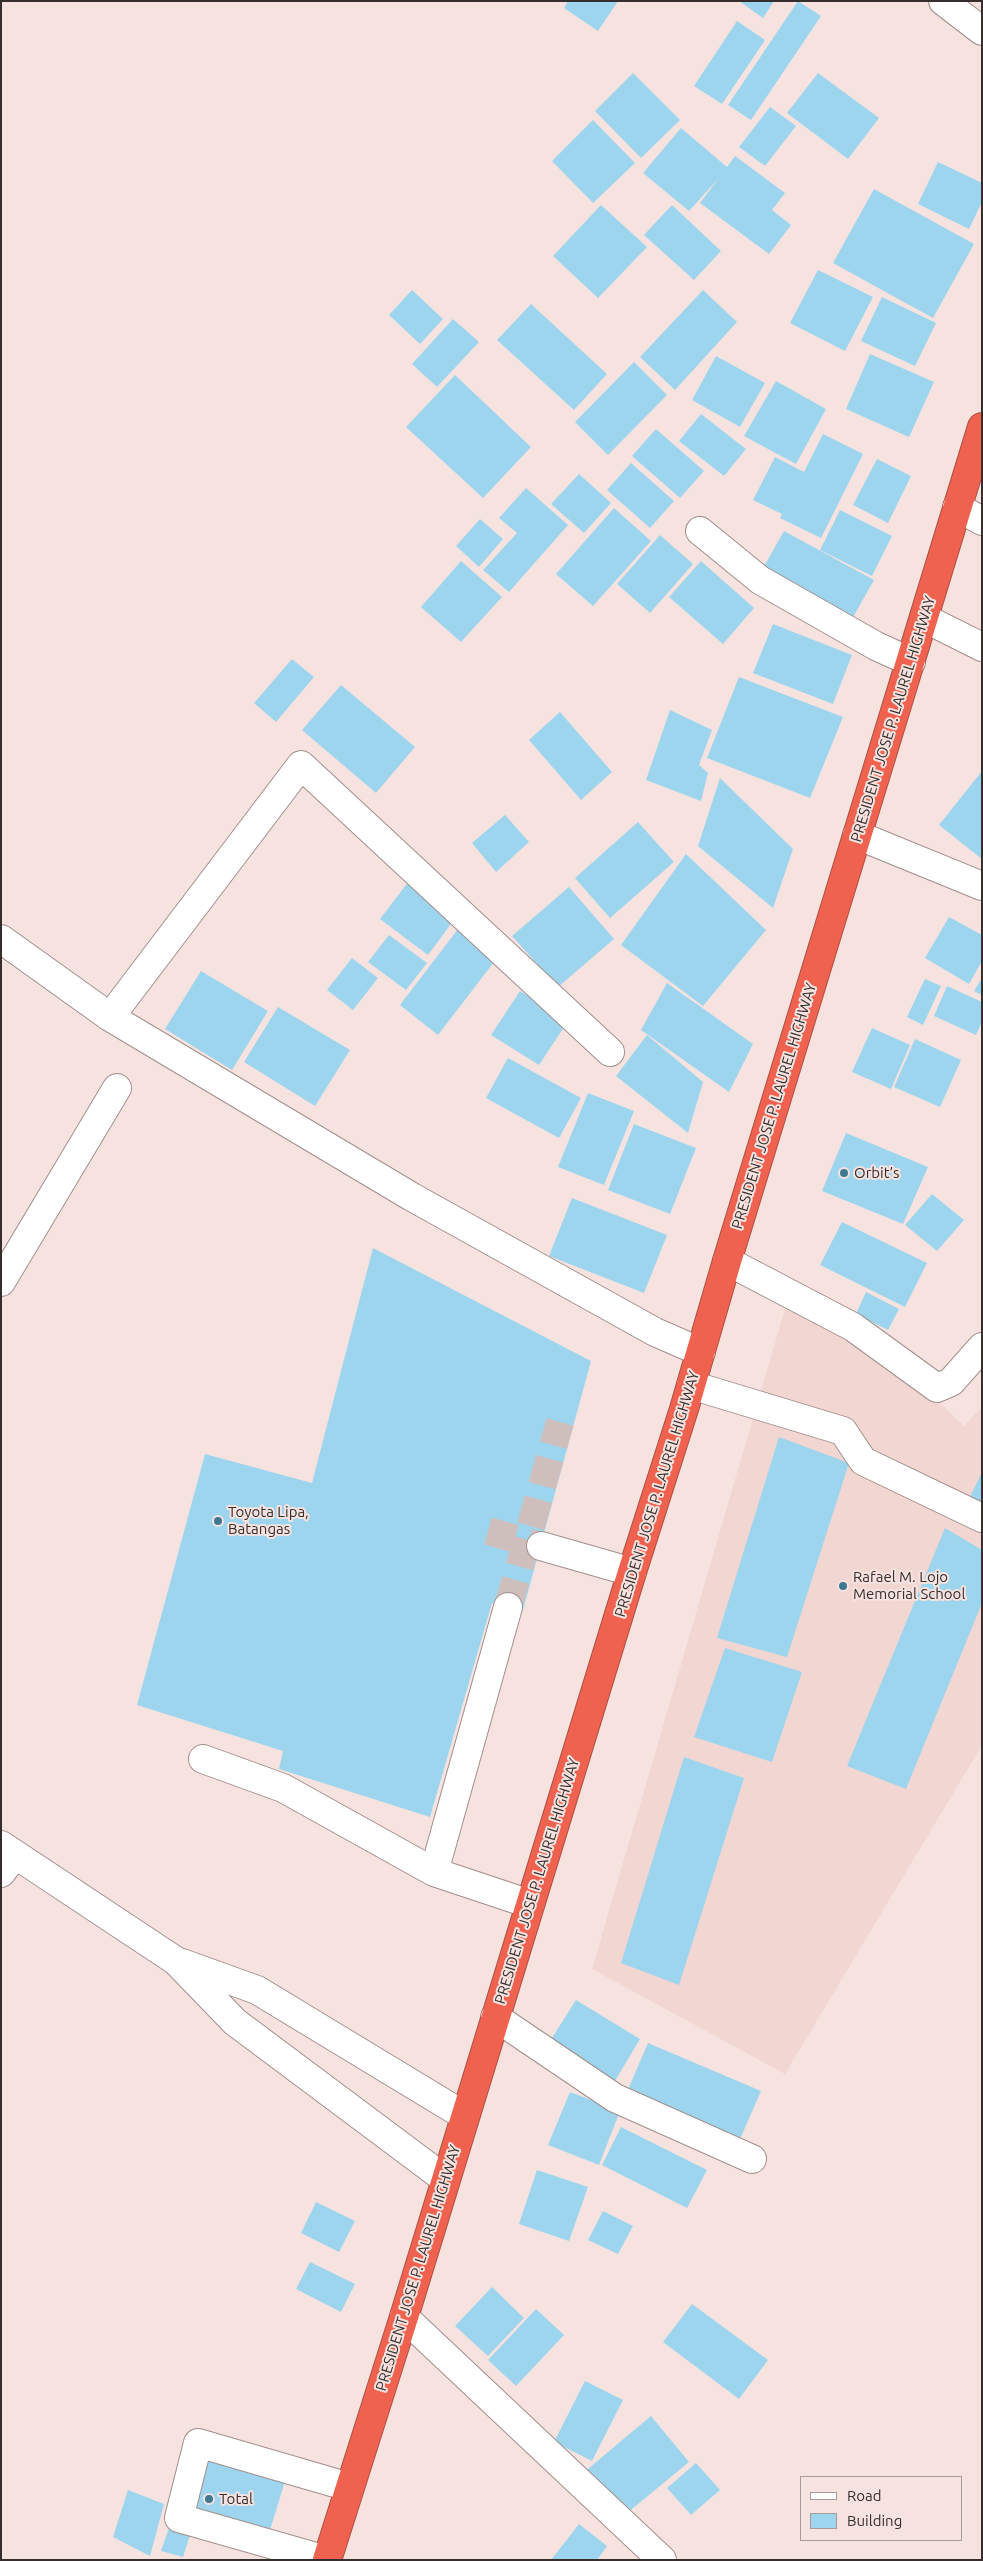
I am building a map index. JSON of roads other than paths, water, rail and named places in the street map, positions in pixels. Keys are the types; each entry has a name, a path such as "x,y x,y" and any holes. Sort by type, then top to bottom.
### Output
{"highway":[{"name":"PRESIDENT JOSE P. LAUREL HIGHWAY","path":"326,2560 404,2317 691,1385 957,506 974,484 982,427"}],"street":[{"path":"943,1 982,32"},
{"path":"957,506 982,522"},
{"path":"700,531 760,580 876,646 910,662"},
{"path":"924,618 982,647"},
{"path":"110,1017 301,765 610,1052"},
{"path":"857,835 982,886"},
{"path":"1,939 110,1017 412,1197 655,1332 701,1352"},
{"path":"1,1282 117,1088"},
{"path":"727,1261 853,1327 938,1388 951,1382 982,1347"},
{"path":"691,1385 843,1432 852,1442 863,1461 982,1518"},
{"path":"541,1546 632,1572"},
{"path":"434,1872 508,1607"},
{"path":"203,1759 282,1788 434,1872 530,1904"},
{"path":"6,1858 176,1961 257,1990 465,2116"},
{"path":"176,1961 236,2022 446,2178"},
{"path":"495,2017 615,2098 752,2159"},
{"path":"404,2317 662,2560"},
{"path":"326,2560 178,2518 198,2443 349,2487"}],"tunnel":[{"path":"508,1607 560,1422"},
{"path":"488,1531 541,1546"}],"place":[{"name":"Orbit’s","path":"844,1173"},
{"name":"Toyota Lipa, Batangas","path":"218,1521"},
{"name":"Rafael M. Lojo Memorial School","path":"843,1586"},
{"name":"Total","path":"209,2499"}]}
